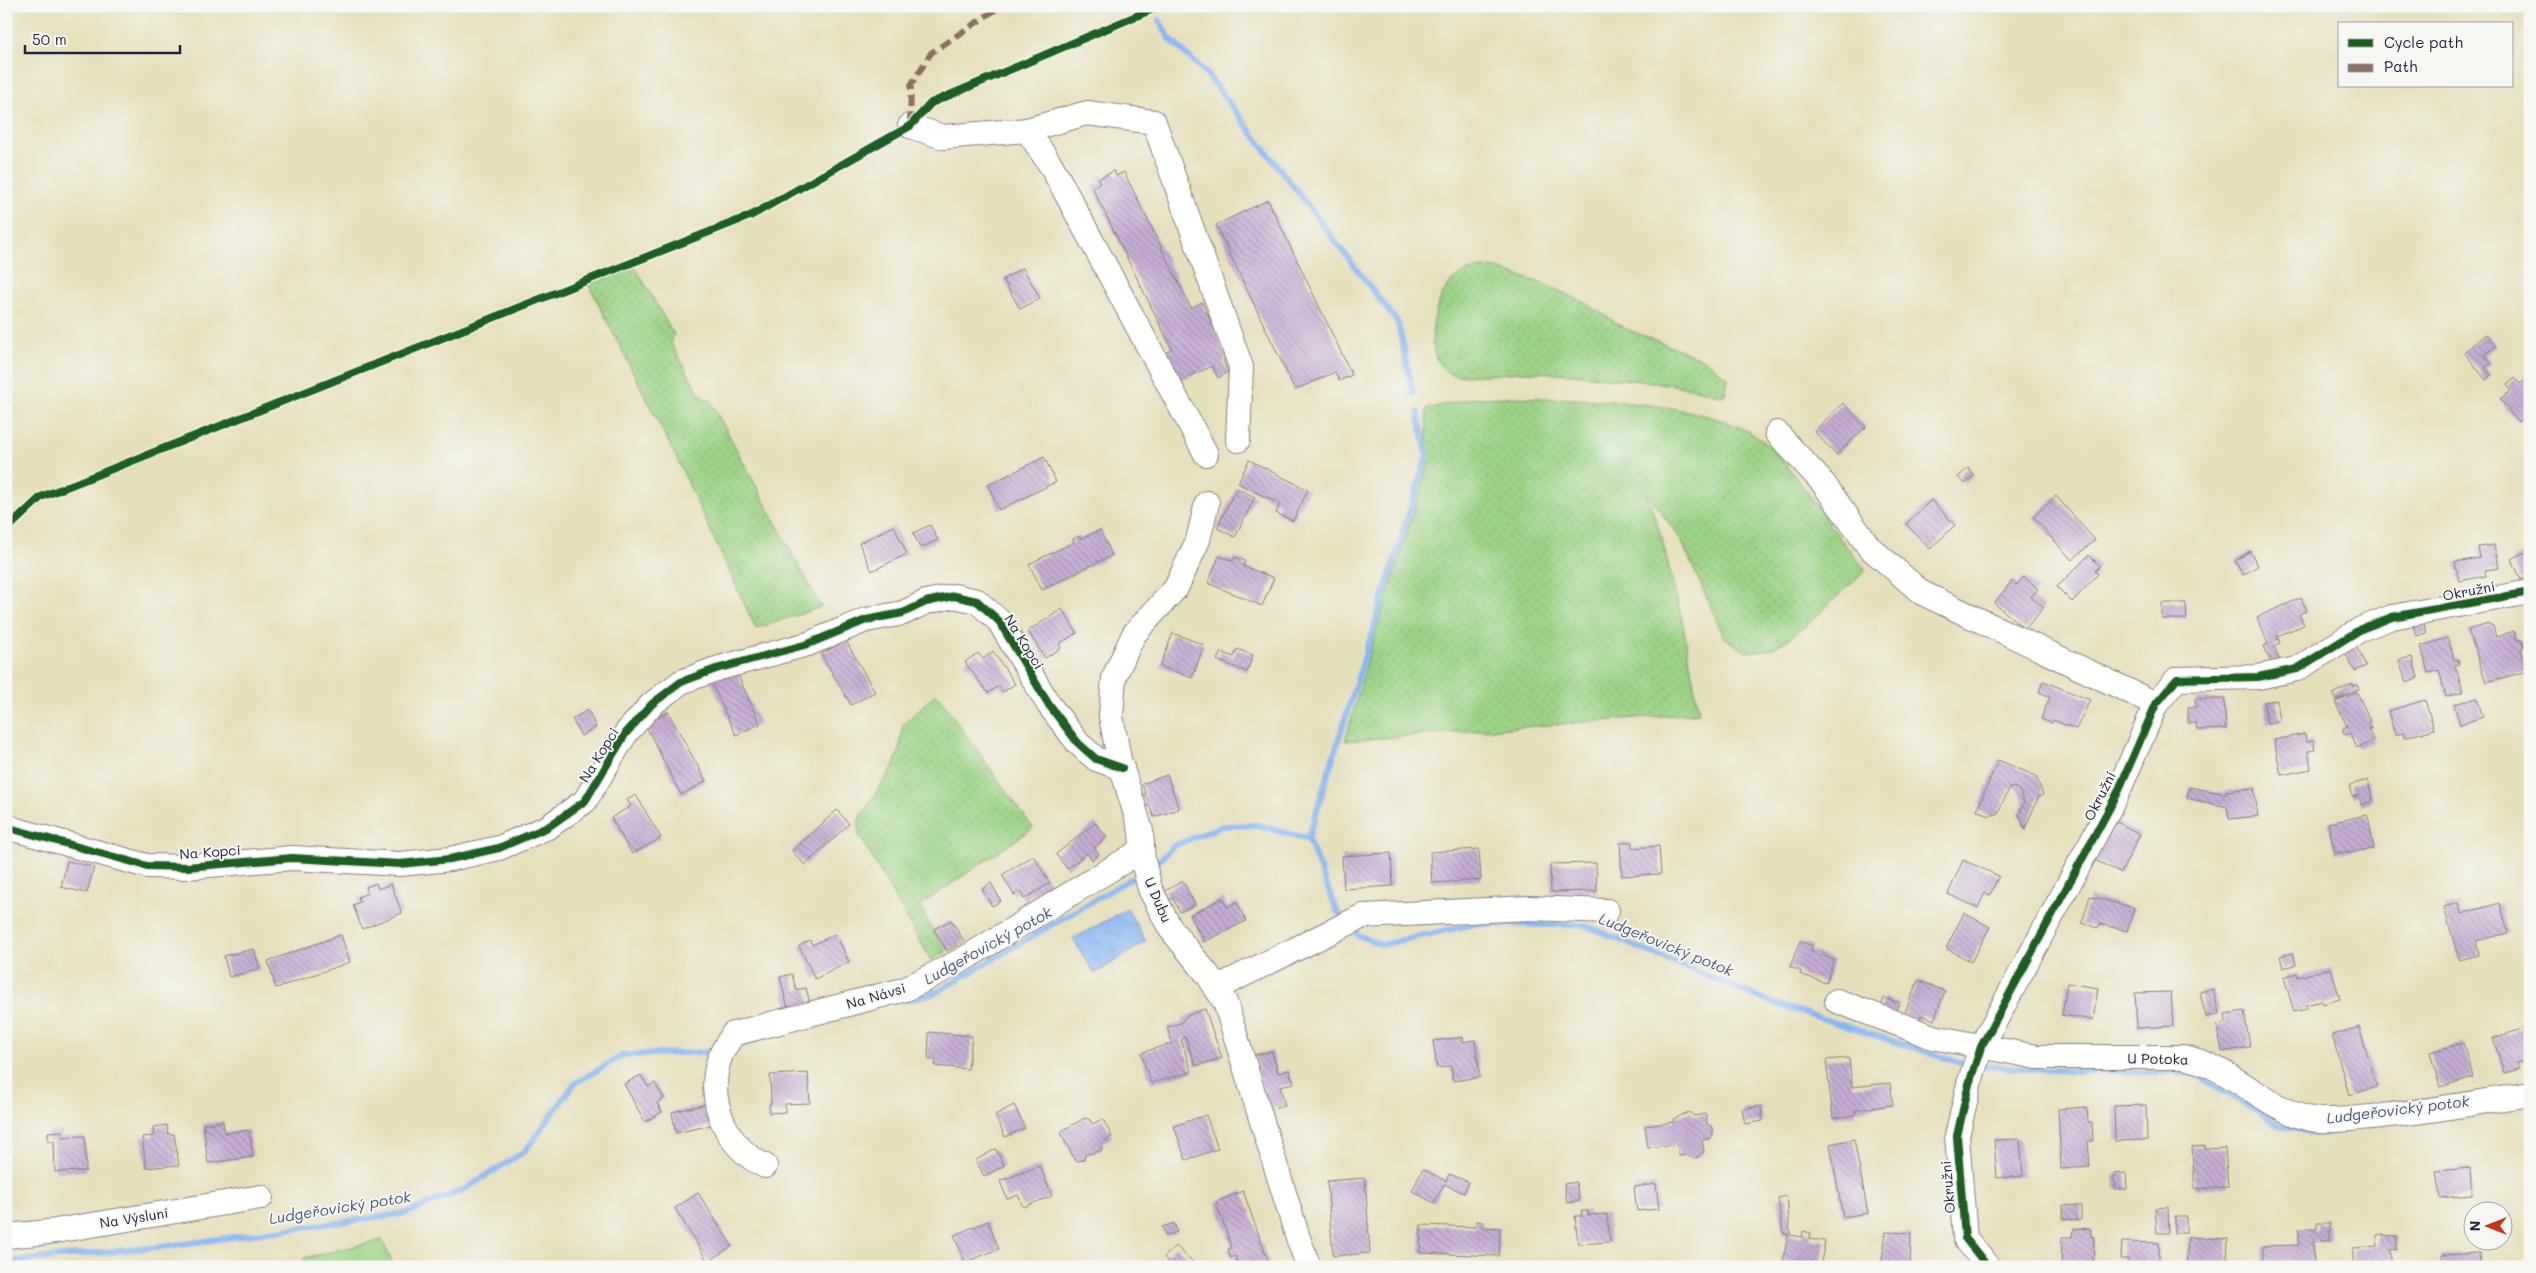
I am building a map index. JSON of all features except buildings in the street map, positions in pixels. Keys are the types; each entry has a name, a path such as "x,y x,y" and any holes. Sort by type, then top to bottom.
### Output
{"street":[{"path":"910,126 943,136 1027,130 1087,113 1154,122 1241,367 1238,440"},
{"path":"1027,130 1052,167 1206,454"},
{"path":"1777,433 1823,483 1869,547 1922,593 2156,704"},
{"name":"U Dubu","path":"1207,503 1198,540 1176,588 1134,634 1114,677 1111,716 1122,768 1141,831 1142,850 1150,889 1170,928 1225,1002 1298,1238 1309,1267"},
{"name":"Okružní","path":"1988,1267 1965,1238 1956,1136 1981,1047 2117,794 2156,704 2177,679 2258,677 2297,669 2361,629 2392,617 2530,592"},
{"name":"Na Kopci","path":"6,825 13,829 147,866 187,867 292,858 400,864 450,859 499,848 548,827 585,802 626,733 652,704 680,682 716,669 808,644 866,620 903,613 926,602 954,596 976,601 999,621 1049,705 1078,742 1096,759 1122,768"},
{"name":"Na Návsi","path":"765,1166 752,1160 735,1145 724,1127 718,1104 716,1084 720,1058 733,1034 906,989 964,959 1142,850"},
{"path":"1216,988 1363,916 1530,908 1608,911"},
{"name":"U Potoka","path":"1837,1001 1933,1037 2037,1057 2183,1057 2202,1061 2274,1103 2306,1118 2336,1120 2387,1116 2530,1094"},
{"name":"Na Výsluní","path":"6,1236 49,1232 261,1197"}],"shaded area":[{"path":"382,1240 394,1267 127,1267 304,1258"}],"green space":[{"path":"635,267 674,335 671,344 702,398 710,400 821,607 756,629 676,457 589,285"},
{"path":"1492,267 1544,284 1586,303 1624,328 1703,359 1728,378 1725,394 1722,396 1696,389 1657,383 1568,374 1519,372 1460,376 1447,372 1435,355 1433,345 1432,333 1440,301 1448,285 1458,276 1477,269"},
{"path":"1507,397 1646,404 1684,410 1718,419 1748,432 1771,448 1784,462 1841,540 1866,570 1809,623 1787,640 1769,650 1746,652 1724,637 1681,540 1646,492 1662,539 1683,624 1699,713 1345,741 1373,641 1428,465 1426,409 1473,398"},
{"path":"936,693 1033,828 919,906 946,952 931,960 859,835 859,819 893,767 899,751 903,725"},
{"path":"382,1240 394,1267 307,1267 304,1258"}],"water":[{"path":"1127,909 1146,941 1095,974 1073,939"}],"waterway":[{"path":"1159,20 1170,39 1207,74 1398,323 1413,393"},
{"path":"1308,839 1427,455 1418,412"},
{"name":"Ludgeřovický potok","path":"1154,866 1173,846 1222,826 1257,825 1308,839 1337,911 1345,920"},
{"name":"Ludgeřovický potok","path":"906,1000 935,993 1132,878"},
{"name":"Ludgeřovický potok","path":"1352,928 1358,935 1381,945 1474,924 1584,925 1770,1002 1964,1064"},
{"name":"Ludgeřovický potok","path":"734,1046 756,1040"},
{"name":"Ludgeřovický potok","path":"6,1262 168,1246 407,1213 465,1189 525,1151 575,1083 624,1055 712,1052"},
{"name":"Ludgeřovický potok","path":"1985,1066 2042,1070 2194,1073 2282,1126 2318,1133 2331,1131"}],"marked path":[{"path":"910,126 911,85 931,53 1001,6"}],"cycle path":[{"path":"6,530 41,497 752,215 910,126 931,103 1160,6"},
{"path":"1988,1267 1965,1238 1957,1136 1969,1084 1981,1047 2117,794 2156,704 2177,679 2258,677 2297,669 2361,629 2392,617 2530,592"},
{"path":"6,825 13,829 147,866 187,867 292,858 400,864 450,859 499,848 548,827 585,801 626,733 652,704 681,682 716,669 808,644 866,620 903,613 926,602 954,596 977,601 999,621 1049,705 1078,743 1096,759 1122,768"}]}
